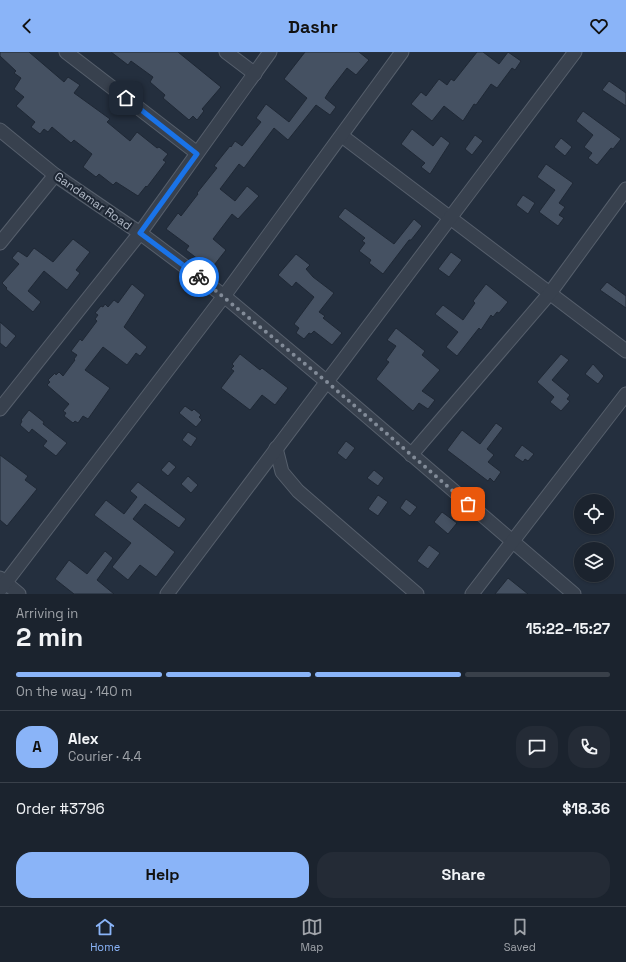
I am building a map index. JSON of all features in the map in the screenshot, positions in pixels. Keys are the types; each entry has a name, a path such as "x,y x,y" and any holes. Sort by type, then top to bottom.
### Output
{"street":[{"path":"66,52 197,154"},
{"path":"226,52 255,74"},
{"path":"0,409 140,233 270,52"},
{"path":"18,594 2,584 224,296 402,52"},
{"path":"167,594 575,52"},
{"name":"Gandamar Road","path":"0,130 55,174 140,233 224,296 327,382 411,456 574,594"},
{"path":"342,136 626,351"},
{"path":"0,243 55,174"},
{"path":"411,456 550,293 626,189"},
{"path":"472,594 626,394"},
{"path":"276,448 282,472 298,491 417,594"}],"building":[{"path":"0,52 29,52 64,82 68,77 80,85 74,93 110,119 107,122 130,141 137,132 157,148 159,147 168,154 163,160 166,162 147,187 146,186 138,196 116,182 113,185 99,174 96,177 83,167 92,154 74,140 71,143 52,127 48,132 44,129 40,134 31,127 35,122 16,106 24,97 14,89 21,78 14,73 16,71 0,56"},
{"path":"111,52 178,52 221,87 202,109 204,111 197,120 193,116 189,120 163,98 165,95 150,82 153,77 131,61 128,65"},
{"path":"305,52 359,52 369,60 356,75 347,68 330,90 325,98 336,107 330,115 316,105 288,140 274,128 244,168 239,164 220,189 235,201 247,186 259,196 238,219 232,214 213,239 226,250 211,269 186,250 189,246 166,229 178,213 181,216 198,194 197,193 217,168 214,166 230,146 231,147 235,141 242,146 261,122 256,118 266,104 289,122 307,98 284,79"},
{"path":"477,52 483,52 499,64 508,52 521,61 515,70 512,68 497,88 491,84 476,105 474,104 463,121 444,106 432,121 411,104 421,92 426,96 439,79 447,85 451,79 454,81"},
{"path":"609,81 626,93 626,106 602,90"},
{"path":"583,111 621,139 613,149 611,148 597,165 588,158 592,153 584,147 593,135 576,121"},
{"path":"412,129 433,146 441,136 450,143 430,174 421,167 425,163 401,144"},
{"path":"475,135 483,141 472,155 465,149"},
{"path":"561,138 572,147 565,156 554,147"},
{"path":"546,164 573,183 559,203 565,207 559,215 564,218 558,226 539,212 555,190 537,177"},
{"path":"523,195 535,203 528,214 516,205"},
{"path":"345,208 394,244 414,219 422,226 411,240 409,240 383,274 369,263 371,260 359,251 365,243 362,241 365,238 338,217"},
{"path":"73,239 90,252 76,270 80,273 67,290 44,271 28,291 41,302 33,312 6,289 7,288 2,283 19,264 12,258 18,251 27,257 34,248 53,262"},
{"path":"451,252 462,260 449,277 438,269"},
{"path":"296,254 310,265 306,269 313,277 334,293 319,312 325,316 323,318 342,333 332,345 314,331 311,334 309,333 304,339 296,333 299,328 294,324 314,297 296,282 292,287 278,275"},
{"path":"607,282 626,296 626,308 600,290"},
{"path":"132,284 145,295 124,327 147,347 140,356 136,353 127,365 103,347 85,370 110,388 88,419 83,416 78,423 75,421 73,423 64,416 66,413 63,411 69,404 47,385 50,382 48,380 55,373 56,375 59,372 63,376 75,360 74,359 77,355 71,351 80,339 82,341 97,321 95,319 98,315 95,313 101,306 103,307 105,304 108,307 114,300 118,303"},
{"path":"486,284 508,302 499,313 497,312 493,317 491,315 481,330 479,328 457,356 446,347 458,332 435,314 443,305 463,320 475,303 473,301"},
{"path":"0,322 16,336 6,348 0,343"},
{"path":"396,328 425,351 422,355 440,370 422,391 435,400 428,409 419,403 413,411 376,379 389,362 386,360 396,346 387,340"},
{"path":"240,354 260,370 262,368 288,388 275,405 262,395 250,410 221,388 234,371 231,369 234,366 232,364"},
{"path":"561,354 569,360 552,380 570,395 567,399 570,401 561,411 550,402 554,397 537,382"},
{"path":"593,364 604,376 598,384 585,374"},
{"path":"185,406 192,411 194,409 201,415 199,417 202,420 196,427 179,413"},
{"path":"29,410 44,422 43,424 67,443 56,456 43,446 47,441 32,429 29,433 20,425 21,420"},
{"path":"496,423 503,428 487,449 494,455 488,462 501,472 494,482 490,478 488,481 447,450 462,430 480,444"},
{"path":"188,432 197,438 191,447 182,440"},
{"path":"346,441 355,448 346,460 337,453"},
{"path":"522,445 534,454 528,461 525,459 523,462 514,456"},
{"path":"0,455 28,476 25,480 37,489 7,526 0,520"},
{"path":"169,461 176,467 168,476 161,470"},
{"path":"374,470 384,478 378,486 367,478"},
{"path":"188,476 198,485 191,493 181,484"},
{"path":"138,482 186,519 179,528 145,504 133,519 175,552 156,577 140,565 128,580 112,567 131,543 94,515 106,500 124,514 137,497 130,491"},
{"path":"378,495 388,502 378,516 368,509"},
{"path":"406,499 417,507 410,516 400,508"},
{"path":"442,512 457,523 448,534 434,522"},
{"path":"429,545 440,553 428,569 417,561"},
{"path":"105,551 113,558 97,580 114,594 74,594 55,579 69,560 87,574"},
{"path":"508,578 528,594 495,594"}],"way so far":[{"path":"199,277 327,382 468,504"}],"route":[{"path":"126,98 197,154 140,233 199,277"}]}
